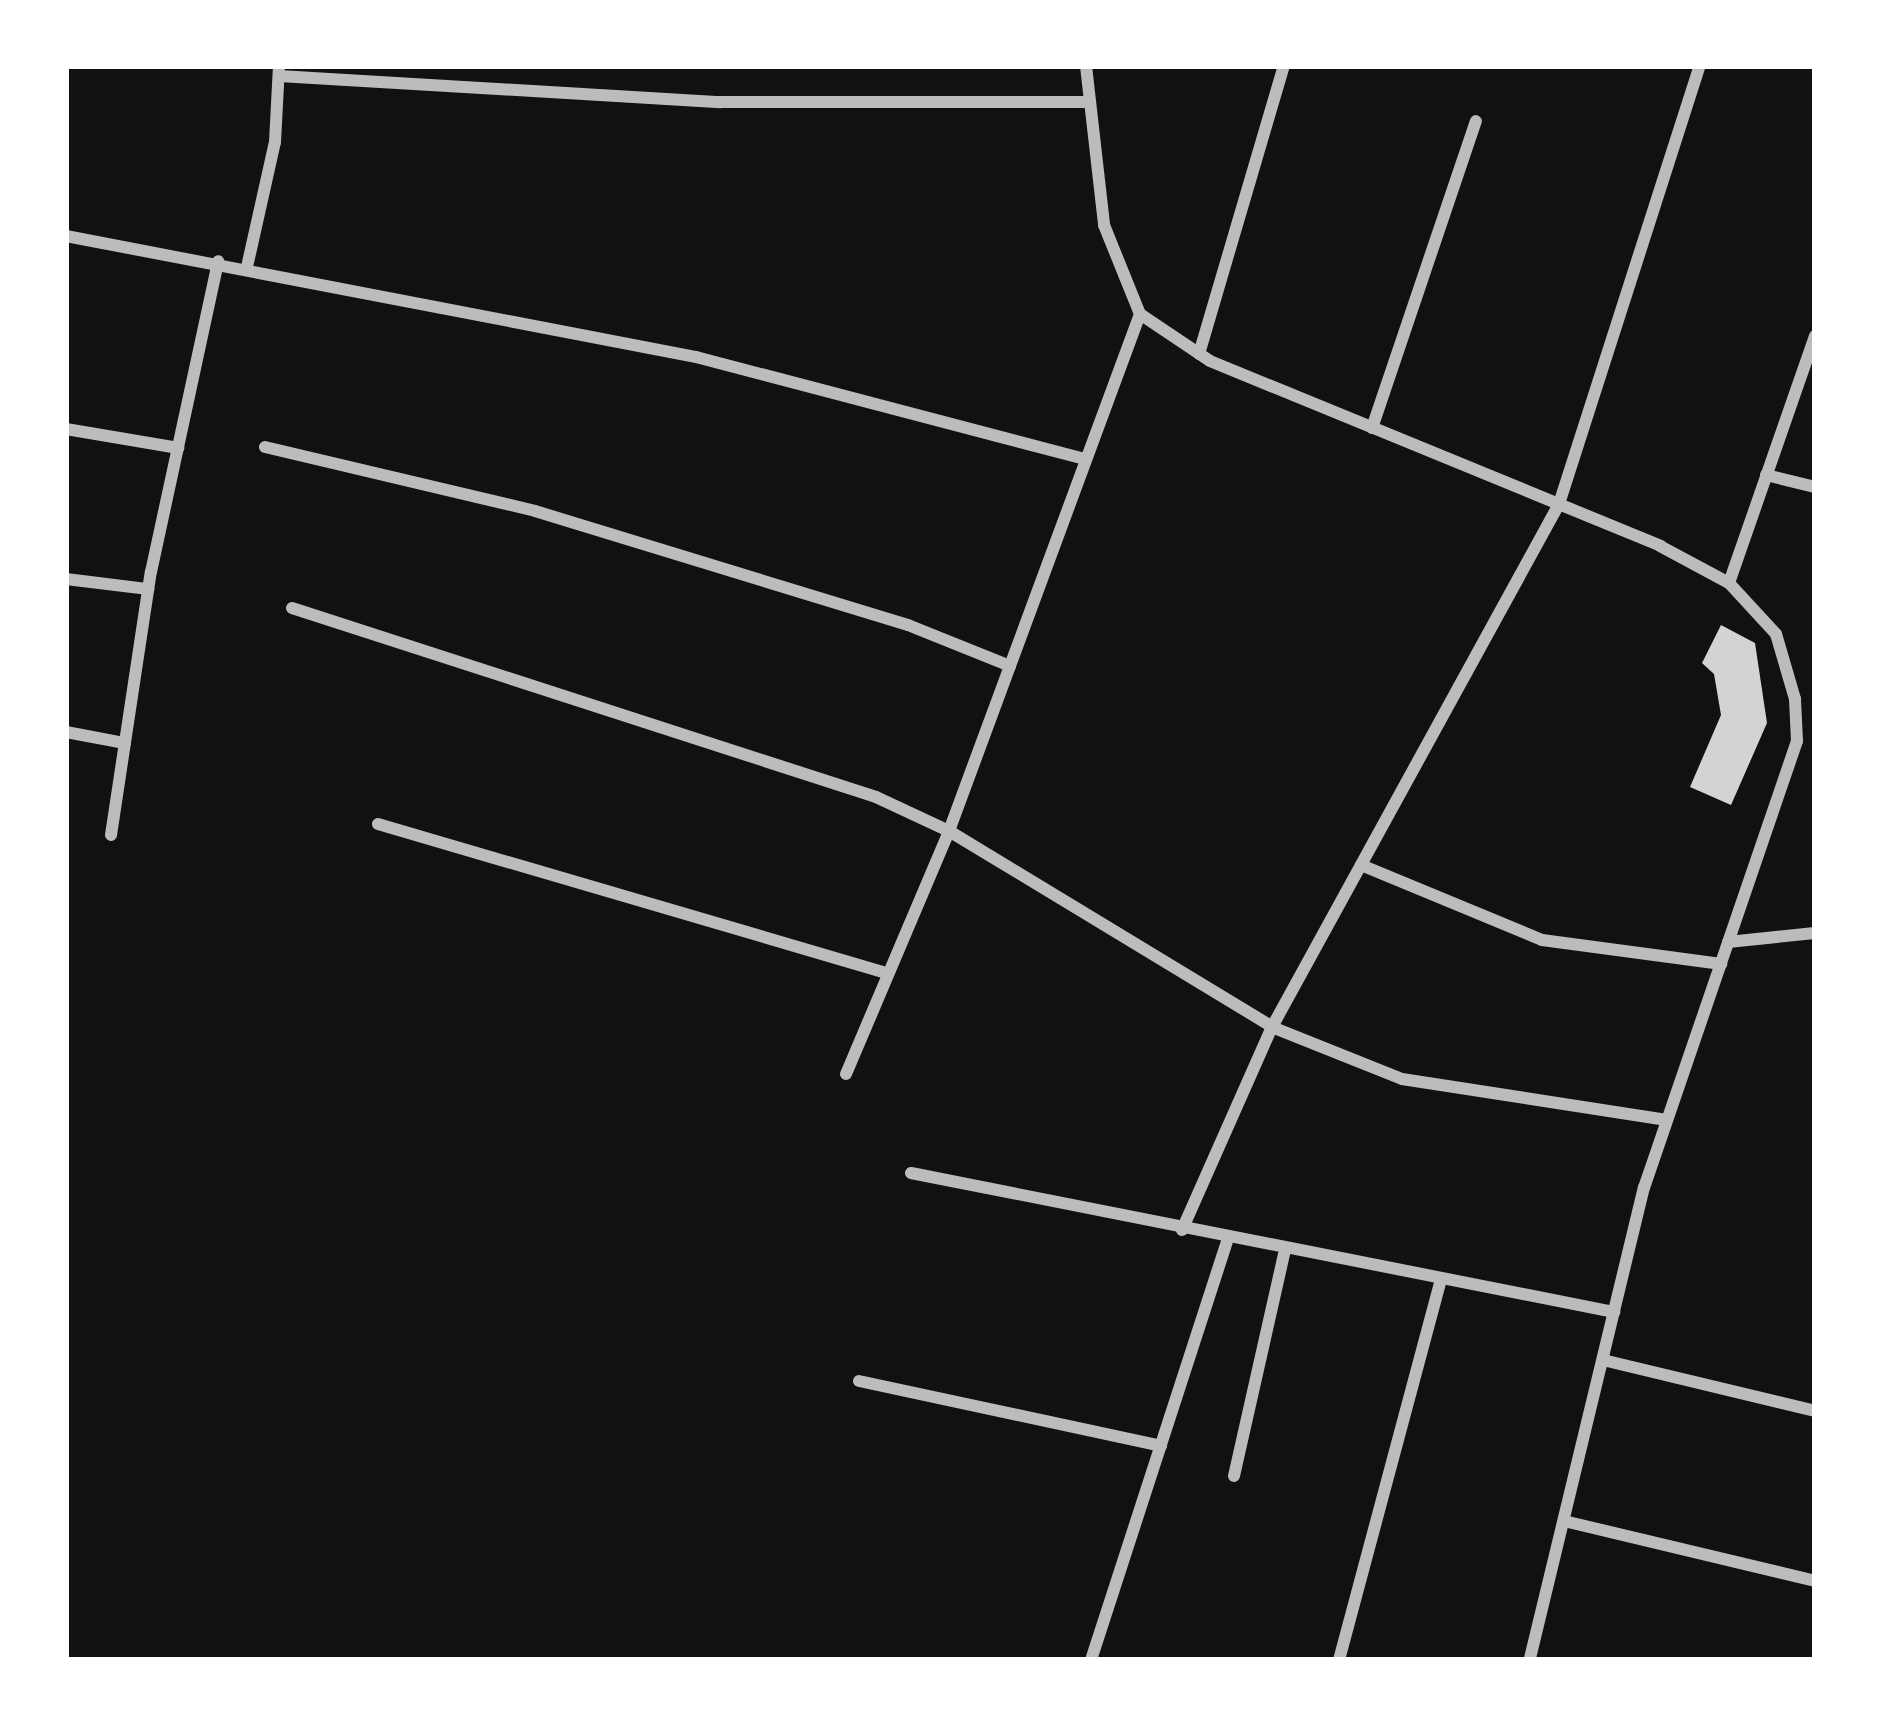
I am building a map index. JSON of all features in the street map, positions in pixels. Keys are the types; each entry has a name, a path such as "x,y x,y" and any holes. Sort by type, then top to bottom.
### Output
{"street":[{"path":"1086,66 1104,225 1140,314 1199,354 1559,504 1729,583 1776,634 1795,699 1797,741 1667,1120 1614,1312 1530,1660"},
{"path":"1199,354 1283,66"},
{"path":"1182,1230 1272,1027 1559,504 1700,66"},
{"path":"247,267 275,142 279,71 720,102 1087,102"},
{"path":"1372,428 1476,121"},
{"path":"66,236 218,261 696,357 1086,460"},
{"path":"111,835 148,590 218,261"},
{"path":"846,1074 884,972 949,831 1140,314"},
{"path":"1729,583 1815,336"},
{"path":"66,429 178,448"},
{"path":"265,447 535,511 908,625 1010,666"},
{"path":"1766,475 1815,488"},
{"path":"66,579 148,590"},
{"path":"292,608 876,797 949,831 1272,1027 1402,1079 1667,1120"},
{"path":"66,732 125,743"},
{"path":"1797,741 1815,739"},
{"path":"378,824 884,972"},
{"path":"1360,865 1542,940 1721,964"},
{"path":"1728,942 1815,933"},
{"path":"911,1172 1182,1230 1614,1312"},
{"path":"1091,1660 1228,1238"},
{"path":"1234,1476 1285,1249"},
{"path":"1339,1660 1441,1279"},
{"path":"1603,1360 1815,1412"},
{"path":"859,1381 1161,1446"},
{"path":"1564,1521 1815,1581"}],"building":[{"path":"1721,625 1755,643 1767,723 1731,805 1690,787 1721,715 1714,674 1702,663"}]}
